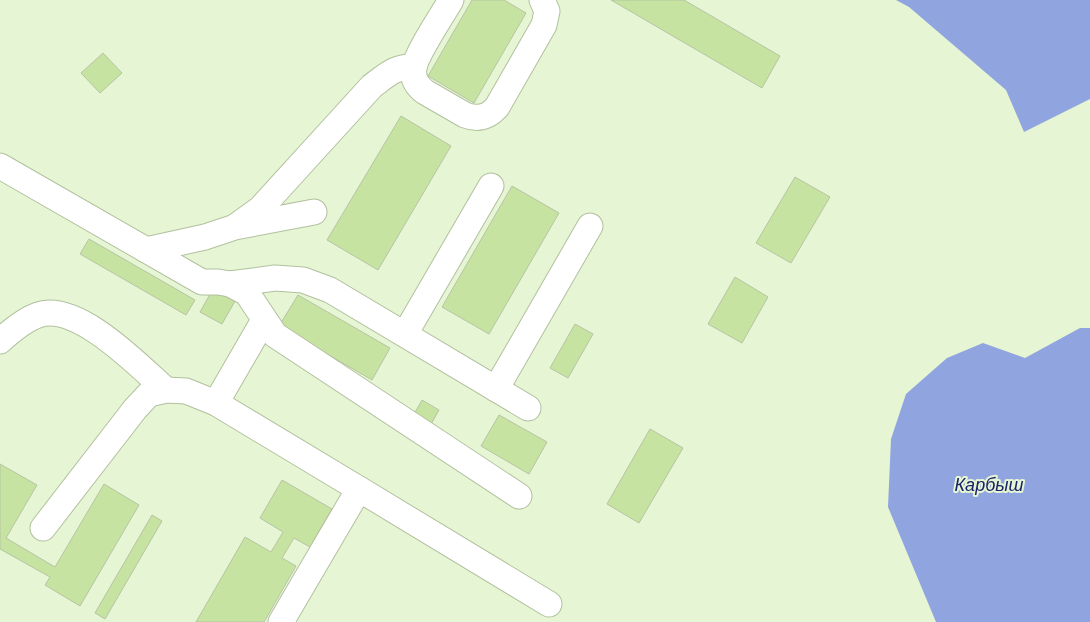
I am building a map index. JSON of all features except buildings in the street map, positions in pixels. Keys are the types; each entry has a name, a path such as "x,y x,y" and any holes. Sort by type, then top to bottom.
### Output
{"lane":[{"path":"451,0 414,67 415,81 425,92 472,118 486,116 497,107 544,25 547,11 542,0"},
{"path":"235,227 260,209 372,86 402,66 414,67"},
{"path":"0,166 202,282 230,284 276,278 303,280 330,290 528,408"},
{"path":"405,334 491,186"},
{"path":"146,250 205,237 235,227 314,212"},
{"path":"496,388 590,226"},
{"path":"230,284 247,293 275,335 518,496"},
{"path":"0,341 12,330 39,314 59,313 81,321 105,337 166,390"},
{"path":"216,403 264,320"},
{"path":"43,528 135,409 149,394 166,390 186,391 216,403 549,604"},
{"path":"281,622 358,489"}],"water":[{"path":"896,0 1090,0 1090,99 1024,132 1006,90 909,7"},
{"name":"Карбыш","path":"1080,328 1090,328 1090,622 936,622 888,507 891,439 906,394 947,358 983,343 1025,358"}]}
